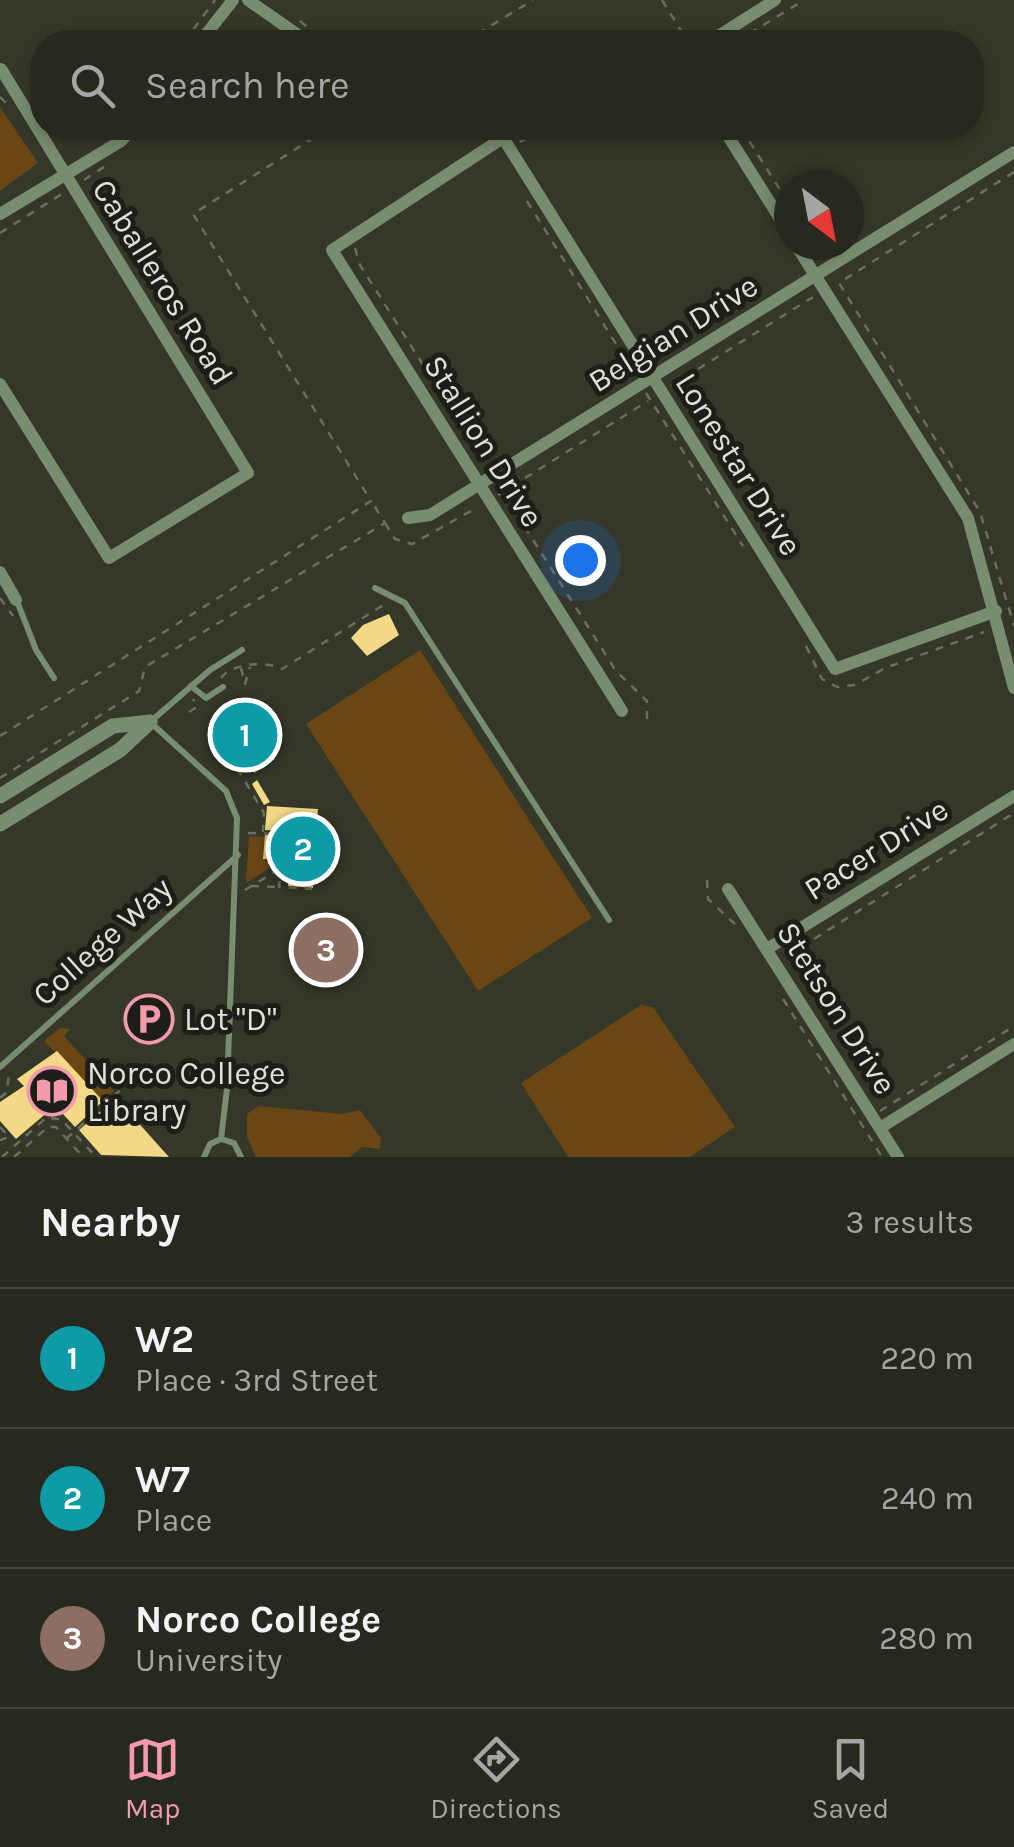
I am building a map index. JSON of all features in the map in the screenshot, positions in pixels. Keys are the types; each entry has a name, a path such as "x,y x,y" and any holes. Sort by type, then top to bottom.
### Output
{"street":[{"path":"209,30 233,0"},
{"path":"248,0 291,30"},
{"path":"728,30 774,0"},
{"name":"Caballeros Road","path":"1,68 30,117"},
{"name":"Caballeros Road","path":"0,384 110,558 248,472 44,140"},
{"path":"0,214 122,140"},
{"name":"Stallion Drive","path":"496,140 332,250 622,711"},
{"name":"Lonestar Drive","path":"504,140 647,382 835,670 996,612"},
{"path":"731,140 774,209"},
{"name":"Belgian Drive","path":"408,518 430,515 647,382 820,283 1014,152"},
{"path":"805,260 968,518 996,612 1009,625 1014,688"},
{"path":"0,572 16,600"},
{"path":"0,796 113,726 150,722"},
{"path":"0,824 120,750 150,722"},
{"name":"Pacer Drive","path":"767,949 1014,796"},
{"name":"Stetson Drive","path":"728,890 776,962 871,1122 898,1157"},
{"path":"871,1122 1014,1044"}],"lane":[{"path":"375,588 406,604 609,920"},
{"path":"16,600 36,650 54,678"},
{"path":"221,1139 237,818 226,791 150,722 191,686 242,650"},
{"path":"191,686 206,698 223,687"},
{"name":"College Way","path":"0,1066 238,854"},
{"path":"204,1156 210,1144 221,1139 234,1143 241,1157"}],"path":[{"path":"193,30 215,0"},
{"path":"484,30 533,0"},
{"path":"662,0 681,30"},
{"path":"755,30 804,0"},
{"path":"510,149 525,140"},
{"path":"749,140 774,180"},
{"path":"372,501 395,539 412,544 489,501 656,396 820,283 839,283 1014,172"},
{"path":"523,194 656,396 743,546"},
{"path":"361,243 354,248 360,266 616,671 647,701 647,722"},
{"path":"805,644 822,679 846,686 1009,625 980,512 839,283"},
{"path":"0,778 139,691 146,667 385,524"},
{"path":"214,682 240,666 271,663 282,669 395,598"},
{"path":"240,666 245,684 250,666"},
{"path":"188,712 197,706 194,696"},
{"path":"248,762 242,752 217,712 239,699 261,739 242,752 231,758 264,814 263,832"},
{"path":"776,962 1014,813"},
{"path":"248,833 316,835"},
{"path":"276,889 284,833"},
{"path":"245,890 281,868"},
{"path":"707,880 708,899 741,933"},
{"path":"251,886 312,889"},
{"path":"778,992 871,1122 882,1157"},
{"path":"871,1122 1014,1026"},
{"path":"0,1098 7,1092 8,1071"},
{"path":"66,1138 125,1086"},
{"path":"2,1157 46,1118 61,1119 96,1157"},
{"path":"0,1127 8,1137 0,1140"},
{"path":"14,1157 21,1155 48,1127 56,1127 81,1156"}],"shaded area":[{"path":"0,107 38,163 0,191"},
{"path":"420,650 592,918 478,991 306,724"},
{"path":"249,836 265,837 263,858 275,859 275,864 246,883"},
{"path":"641,1005 653,1007 735,1127 690,1157 568,1157 521,1083"},
{"path":"60,1028 70,1029 64,1036 114,1091 103,1101 44,1041"},
{"path":"259,1106 342,1114 360,1110 381,1138 380,1149 362,1147 350,1157 256,1157 247,1137 247,1114"}],"building":[{"path":"389,614 399,635 367,656 351,638 363,625"},
{"path":"236,701 259,738 241,749 219,712"},
{"path":"268,749 275,759 254,773 248,762"},
{"path":"257,780 270,802 264,805 252,784"},
{"path":"267,806 318,809 316,833 265,830"},
{"path":"265,835 277,836 275,859 263,859"},
{"path":"292,835 316,837 313,888 288,886"},
{"path":"279,841 289,841 287,872 277,872"},
{"path":"57,1051 103,1101 75,1127 61,1112 49,1111 16,1139 0,1121 0,1102 24,1086 17,1079"},
{"path":"116,1098 169,1157 101,1155 79,1130"}],"place":[{"name":"W2","path":"245,735"},
{"name":"W7","path":"303,849"},
{"name":"Norco College","path":"326,950"},
{"name":"Lot \"D\"","path":"149,1019"},
{"name":"Norco College Library","path":"52,1091"}]}
